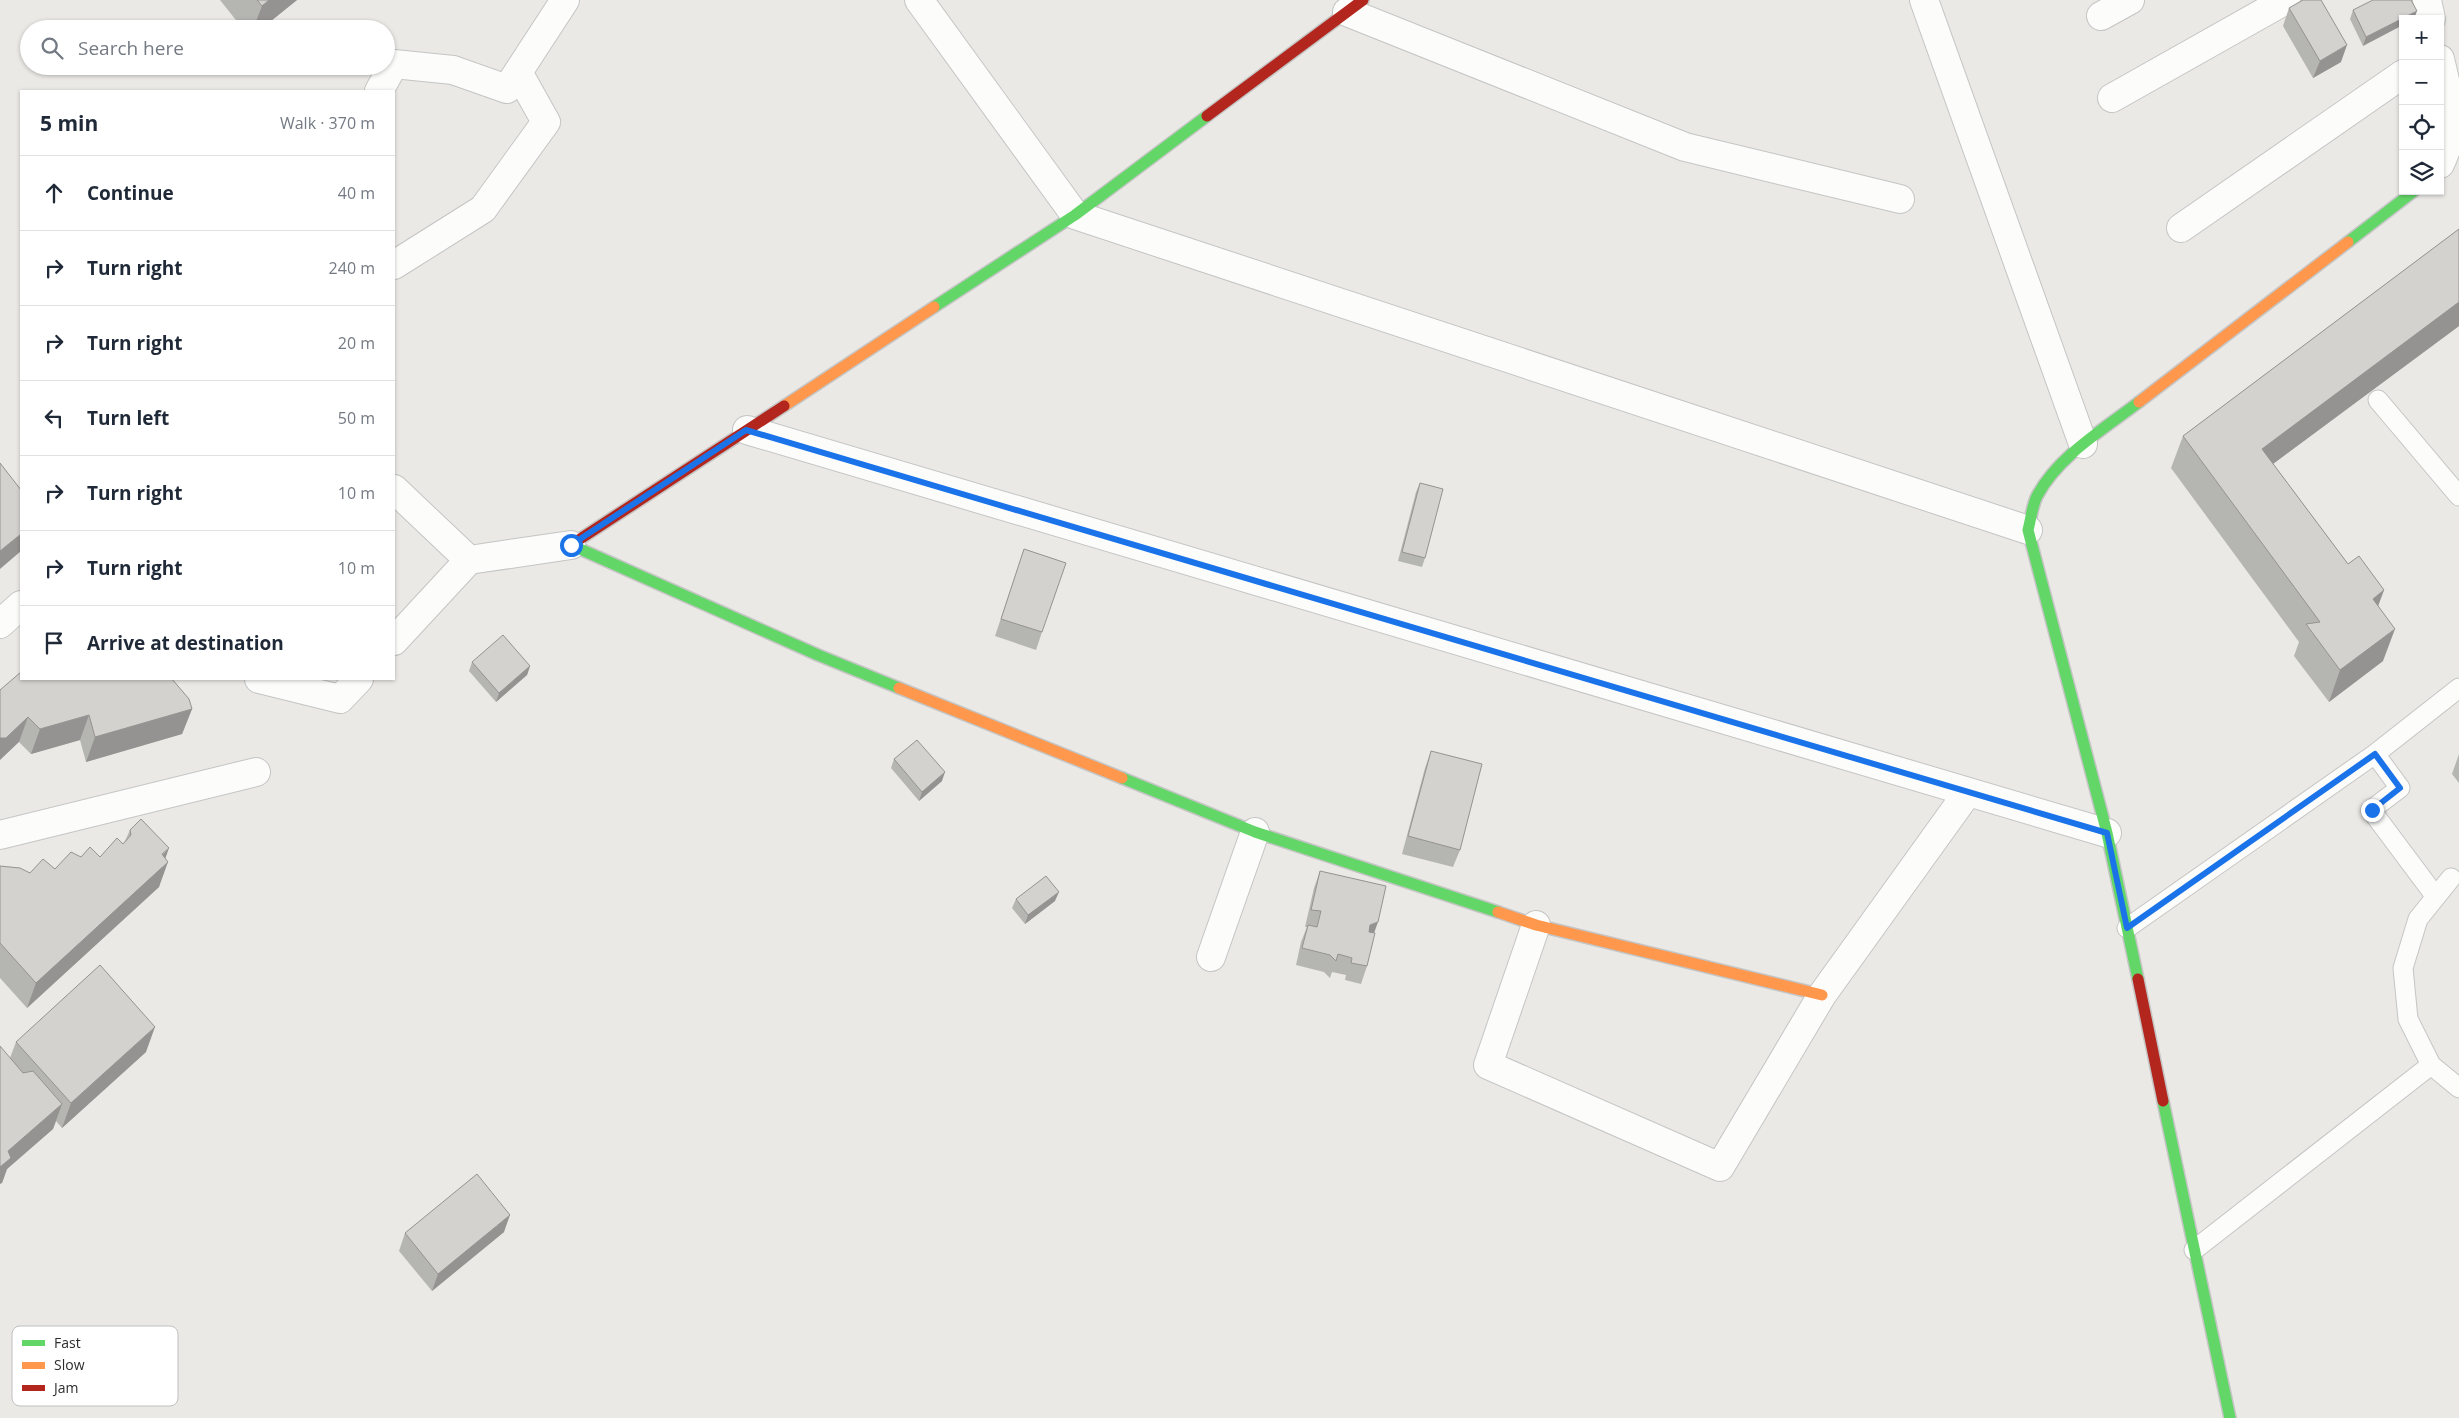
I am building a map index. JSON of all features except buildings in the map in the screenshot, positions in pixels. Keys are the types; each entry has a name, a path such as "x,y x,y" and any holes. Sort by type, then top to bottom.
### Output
{"street":[{"path":"395,64 453,70 507,89 565,0"},
{"path":"919,0 1075,215 2028,530"},
{"path":"1924,0 2084,444"},
{"path":"2101,16 2130,0"},
{"path":"2112,98 2286,0"},
{"path":"2427,0 2430,15"},
{"path":"395,640 469,560 571,545 1075,215 1355,6 1685,147 1900,198"},
{"path":"2440,60 2452,114 2449,148 2444,157"},
{"path":"395,263 482,208 546,122 518,72"},
{"path":"380,90 388,75"},
{"path":"2181,228 2399,77"},
{"path":"2230,1418 2107,833 2028,530 2037,497 2053,474 2084,444 2409,195"},
{"path":"746,430 2107,833"},
{"path":"395,491 469,560"},
{"path":"571,545 818,655 1254,832 1536,924 1822,995"},
{"path":"0,624 20,606"},
{"path":"263,680 340,699 358,680"},
{"path":"0,835 256,772"},
{"path":"1536,924 1488,1065 1720,1167 1822,995 1968,792"},
{"path":"1211,957 1254,832"}],"lane":[{"path":"2378,400 2459,496"},
{"path":"2127,928 2375,754 2459,688"},
{"path":"2375,754 2400,788 2372,810 2436,897"},
{"path":"2451,878 2418,919 2403,968 2408,1019 2431,1065 2459,1088"},
{"path":"2194,1250 2431,1065"}],"traffic: fast":[{"path":"934,307 1075,215 1207,116"},
{"path":"2348,242 2409,195"},
{"path":"2138,979 2107,833 2028,530 2037,496 2057,468 2083,444 2139,402"},
{"path":"577,541 571,545 818,655 899,688"},
{"path":"1122,778 1255,832 1498,912"},
{"path":"2163,1101 2230,1418"}],"traffic: slow":[{"path":"2139,402 2348,242"},
{"path":"784,406 934,307"},
{"path":"899,688 1122,778"},
{"path":"1498,912 1536,925 1822,995"}],"traffic: jam":[{"path":"1207,116 1363,0"},
{"path":"577,541 784,406"},
{"path":"2138,979 2163,1101"}],"route":[{"path":"571,545 746,430 2107,833 2127,928 2375,754 2400,788 2372,810"}]}
